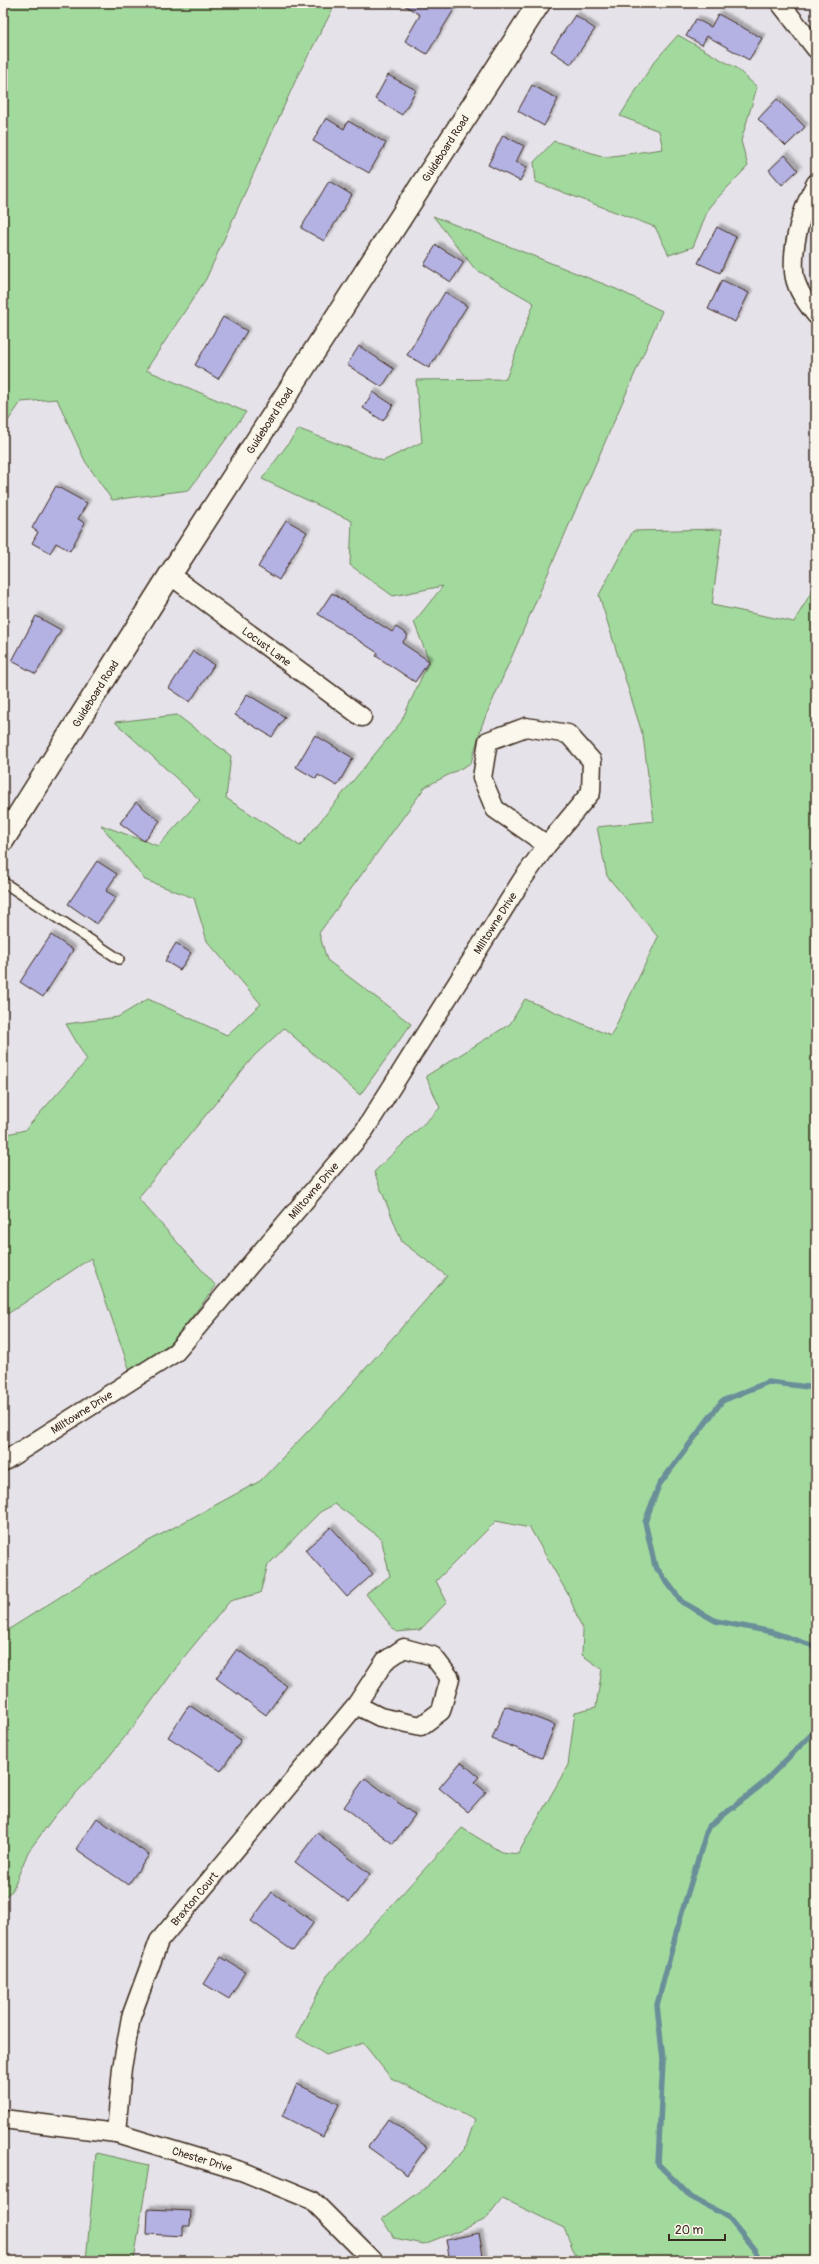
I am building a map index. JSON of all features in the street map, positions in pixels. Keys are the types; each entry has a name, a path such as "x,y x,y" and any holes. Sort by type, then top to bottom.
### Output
{"street":[{"name":"Guideboard Road","path":"3,840 170,575 539,3"},
{"path":"780,3 816,49"},
{"path":"816,183 808,198 796,238 794,273 802,297 816,315"},
{"name":"Locust Lane","path":"170,575 362,717"},
{"name":"Milltowne Drive","path":"3,1462 176,1352 364,1131 522,880 547,845 591,792 592,761 568,734 526,727 488,741 482,778 495,809 547,845"},
{"name":"Braxton Court","path":"116,2133 122,2068 131,2017 159,1941 356,1705 385,1661 404,1648 433,1656 450,1678 442,1711 421,1726 380,1718 356,1705"},
{"name":"Chester Drive","path":"3,2119 116,2133 244,2172 312,2200 372,2261"}],"lane":[{"path":"3,882 119,959"}],"green space":[{"path":"3,3 336,3 298,75 206,279 146,370 246,412 189,490 112,500 85,461 57,399 21,402 3,428"},
{"path":"678,35 736,68 757,87 741,141 748,166 709,207 693,247 669,255 655,227 536,182 534,162 554,141 605,157 663,149 659,131 620,116 654,62"},
{"path":"433,216 616,289 662,311 482,725 471,763 425,787 319,933 327,960 411,1024 360,1095 284,1028 254,1056 138,1198 216,1286 173,1341 130,1371 91,1258 3,1317 3,1135 25,1130 87,1060 66,1024 118,1017 148,999 227,1035 261,1004 207,941 194,898 145,880 101,825 158,846 200,800 115,722 177,715 231,756 226,798 300,846 401,722 429,661 414,622 443,586 393,596 350,565 352,521 262,479 299,429 383,461 422,442 416,380 506,379 534,303 475,269"},
{"path":"722,529 712,605 794,622 816,584 816,2261 578,2261 564,2228 502,2198 485,2220 424,2244 394,2238 382,2219 429,2185 465,2149 475,2119 391,2078 363,2043 326,2055 296,2036 327,1976 462,1828 501,1852 518,1854 568,1765 575,1712 596,1707 602,1669 582,1655 583,1631 569,1596 530,1528 496,1521 436,1581 447,1602 420,1630 396,1632 366,1594 390,1576 381,1538 335,1504 320,1512 268,1565 260,1593 230,1601 184,1657 133,1727 98,1770 56,1814 28,1852 12,1891 3,1898 3,1633 145,1543 260,1481 336,1402 447,1276 402,1242 374,1172 440,1108 426,1076 510,1024 525,999 611,1036 658,937 607,876 597,827 654,821 643,736 599,595 633,531"},
{"path":"96,2153 149,2165 134,2261 86,2261"}],"building":[{"path":"401,3 458,3 427,54 405,41 420,15"},
{"path":"718,14 762,38 749,60 707,36 702,45 686,36 696,19 711,27"},
{"path":"575,15 595,29 571,64 551,51"},
{"path":"388,75 416,90 402,115 375,99"},
{"path":"532,85 558,99 544,126 518,111"},
{"path":"777,99 805,127 786,146 758,119"},
{"path":"326,118 344,129 348,121 386,143 369,173 313,141"},
{"path":"503,135 524,146 516,162 527,167 520,181 488,165"},
{"path":"785,155 798,170 782,185 769,170"},
{"path":"329,181 352,195 324,241 301,228"},
{"path":"717,227 736,237 720,273 698,263"},
{"path":"436,245 464,262 451,282 424,265"},
{"path":"722,280 749,293 735,322 708,309"},
{"path":"445,292 467,306 429,368 407,355"},
{"path":"223,317 247,331 218,379 195,365"},
{"path":"359,346 394,369 382,387 347,365"},
{"path":"373,392 393,405 383,421 363,408"},
{"path":"56,486 87,503 78,519 85,523 70,551 56,543 50,553 32,543 38,532 32,528"},
{"path":"286,520 307,532 279,580 258,567"},
{"path":"332,593 392,632 396,627 408,635 402,643 429,661 415,682 376,656 378,653 318,614"},
{"path":"36,616 61,630 36,674 12,661"},
{"path":"193,651 214,665 190,702 169,688"},
{"path":"247,694 285,717 272,737 235,715"},
{"path":"315,735 353,758 337,786 318,775 316,779 296,767"},
{"path":"136,802 160,821 144,841 120,823"},
{"path":"97,861 117,874 106,891 116,897 97,924 68,904"},
{"path":"51,935 73,950 43,997 20,982"},
{"path":"176,943 191,953 180,970 165,961"},
{"path":"331,1527 373,1574 347,1597 305,1550"},
{"path":"237,1649 287,1686 266,1715 216,1678"},
{"path":"189,1705 241,1740 221,1771 168,1737"},
{"path":"505,1706 555,1725 542,1758 492,1739"},
{"path":"461,1762 479,1777 474,1782 486,1792 468,1812 439,1788"},
{"path":"365,1778 415,1815 393,1844 344,1807"},
{"path":"97,1818 149,1855 128,1885 76,1849"},
{"path":"317,1833 370,1874 349,1902 295,1862"},
{"path":"272,1892 314,1922 293,1951 251,1921"},
{"path":"221,1957 245,1972 229,1999 204,1984"},
{"path":"297,2084 339,2104 323,2137 282,2116"},
{"path":"388,2119 427,2147 407,2175 368,2147"},
{"path":"148,2209 191,2211 190,2226 183,2226 183,2236 147,2234"},
{"path":"479,2233 484,2261 450,2261 446,2240"}],"waterway":[{"path":"816,1388 768,1382 722,1401 659,1485 645,1522 655,1566 682,1602 716,1621 772,1632 811,1645 816,1650"},
{"path":"761,2261 753,2248 727,2216 692,2198 658,2164 663,2060 657,2005 681,1915 708,1827 760,1786 816,1730"}]}
